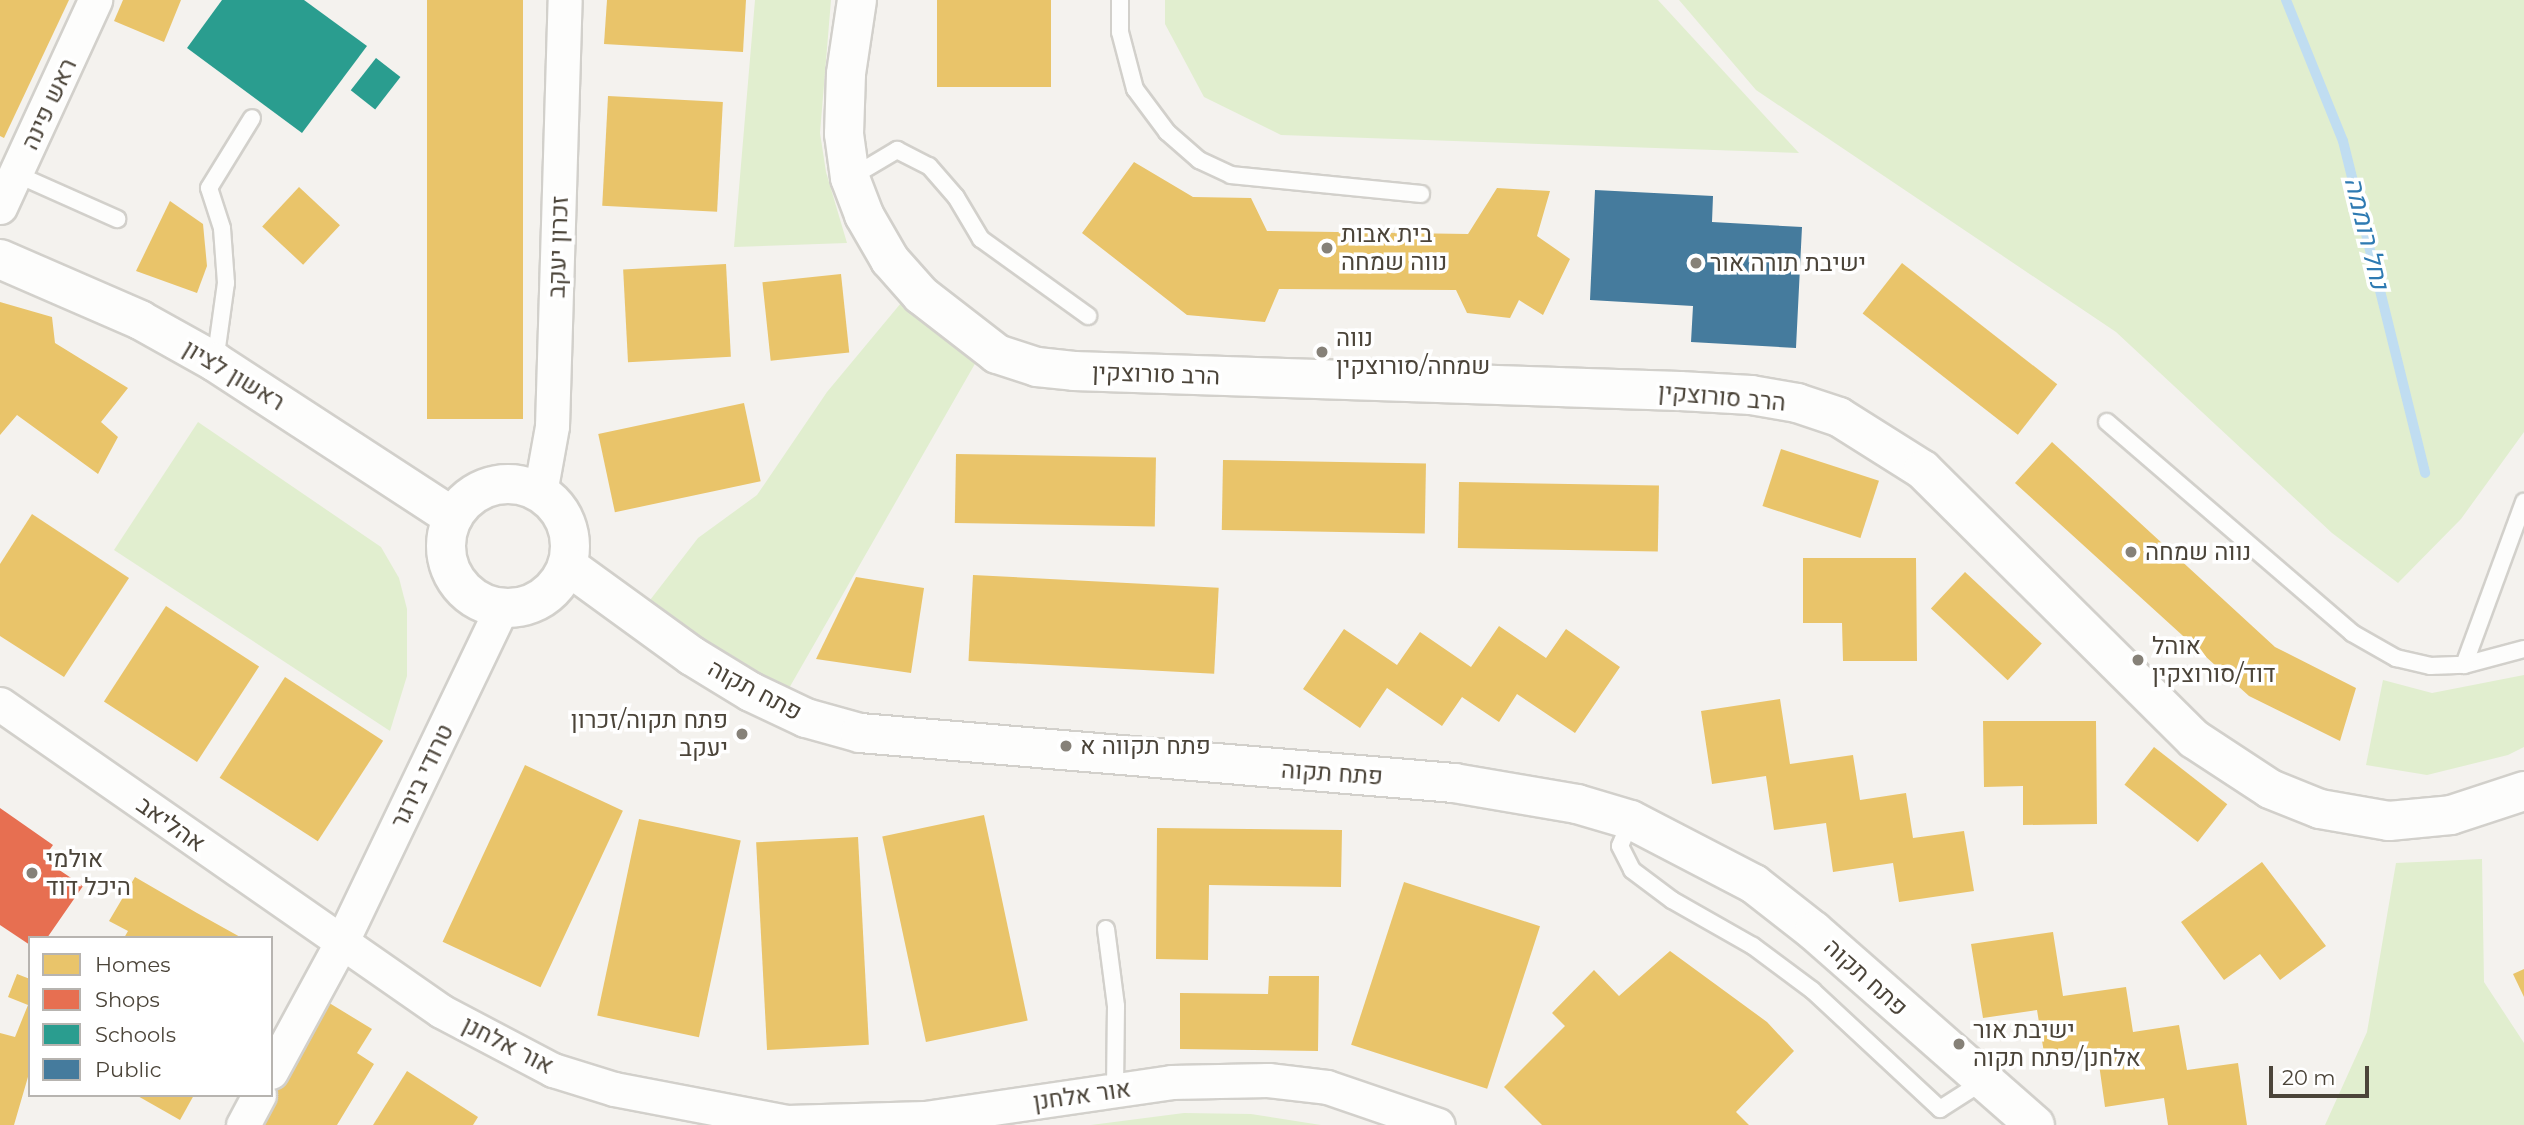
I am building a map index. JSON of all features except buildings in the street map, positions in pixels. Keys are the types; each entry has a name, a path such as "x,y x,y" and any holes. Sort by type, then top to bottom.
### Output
{"street":[{"name":"ראש פינה","path":"0,208 95,0"},
{"name":"זכרון יעקב","path":"540,493 552,426 565,0"},
{"name":"הרב סורוצקין","path":"857,0 845,110 850,178 864,215 890,260 949,320 997,354 1037,367 1073,371 1692,392 1797,403 1852,424 1923,470 2194,740 2228,766 2270,789 2320,809 2389,821 2451,815 2524,791"},
{"name":"ראשון לציון","path":"0,259 140,320 215,362 453,517"},
{"path":"501,485 540,493 567,525 568,566 558,585 542,599 501,609 482,603 453,575 446,536 453,517 465,501 501,485"},
{"name":"פתח תקוה","path":"568,566 692,656 751,692 806,718 860,733 1454,783 1577,804 1630,820 1755,884 1814,931 2035,1125"},
{"name":"טרודי בירגר","path":"273,1068 341,943 501,609"},
{"name":"אהליאב","path":"0,704 341,943"},
{"name":"אור אלחנן","path":"341,943 441,1011 553,1070 614,1089 788,1122 1005,1115 1115,1090 1171,1082 1268,1080 1327,1087 1438,1125"},
{"path":"243,1125 258,1097"}],"lane":[{"path":"1120,0 1120,32 1135,89 1167,132 1199,160 1231,175 1421,194"},
{"path":"215,362 226,283 222,228 209,188 252,118"},
{"path":"850,178 897,150 929,166 956,197 981,239 1088,316"},
{"path":"16,174 117,219"},
{"path":"2107,422 2352,633 2396,657 2430,666 2464,665 2524,649"},
{"path":"2464,665 2524,502"},
{"path":"1630,820 1620,846 1632,870 1672,900 1753,946 1812,990 1940,1109 1984,1081"},
{"path":"1106,929 1116,1006 1115,1090"}],"green space":[{"path":"755,0 831,0 820,133 826,172 847,243 734,247"},
{"path":"1165,0 1658,0 1799,153 1281,135 1204,97 1165,24"},
{"path":"1679,0 2524,0 2524,432 2461,519 2398,583 2332,533 2116,332 1756,90"},
{"path":"901,303 976,362 788,690 647,604 698,538 757,495 827,392"},
{"path":"198,422 381,547 399,578 407,609 407,676 390,731 114,550"},
{"path":"2524,675 2524,747 2508,755 2427,775 2366,765 2383,680 2432,693"},
{"path":"2482,859 2484,982 2524,1043 2524,1125 2325,1125 2367,1032 2396,863"},
{"path":"1184,1113 1251,1114 1321,1125 1091,1125"}],"waterway":[{"name":"נחל רוממה","path":"2286,0 2343,141 2425,473"}],"place":[{"name":"בית אבות נווה שמחה","path":"1327,248"},
{"name":"ישיבת תורה אור","path":"1696,263"},
{"name":"נווה שמחה/סורוצקין","path":"1322,352"},
{"name":"נווה שמחה","path":"2131,552"},
{"name":"אוהל דוד/סורוצקין","path":"2138,660"},
{"name":"פתח תקוה/זכרון יעקב","path":"742,734"},
{"name":"פתח תקווה א","path":"1066,746"},
{"name":"אולמי היכל דוד","path":"32,873"},
{"name":"ישיבת אור אלחנן/פתח תקוה","path":"1959,1044"}]}
